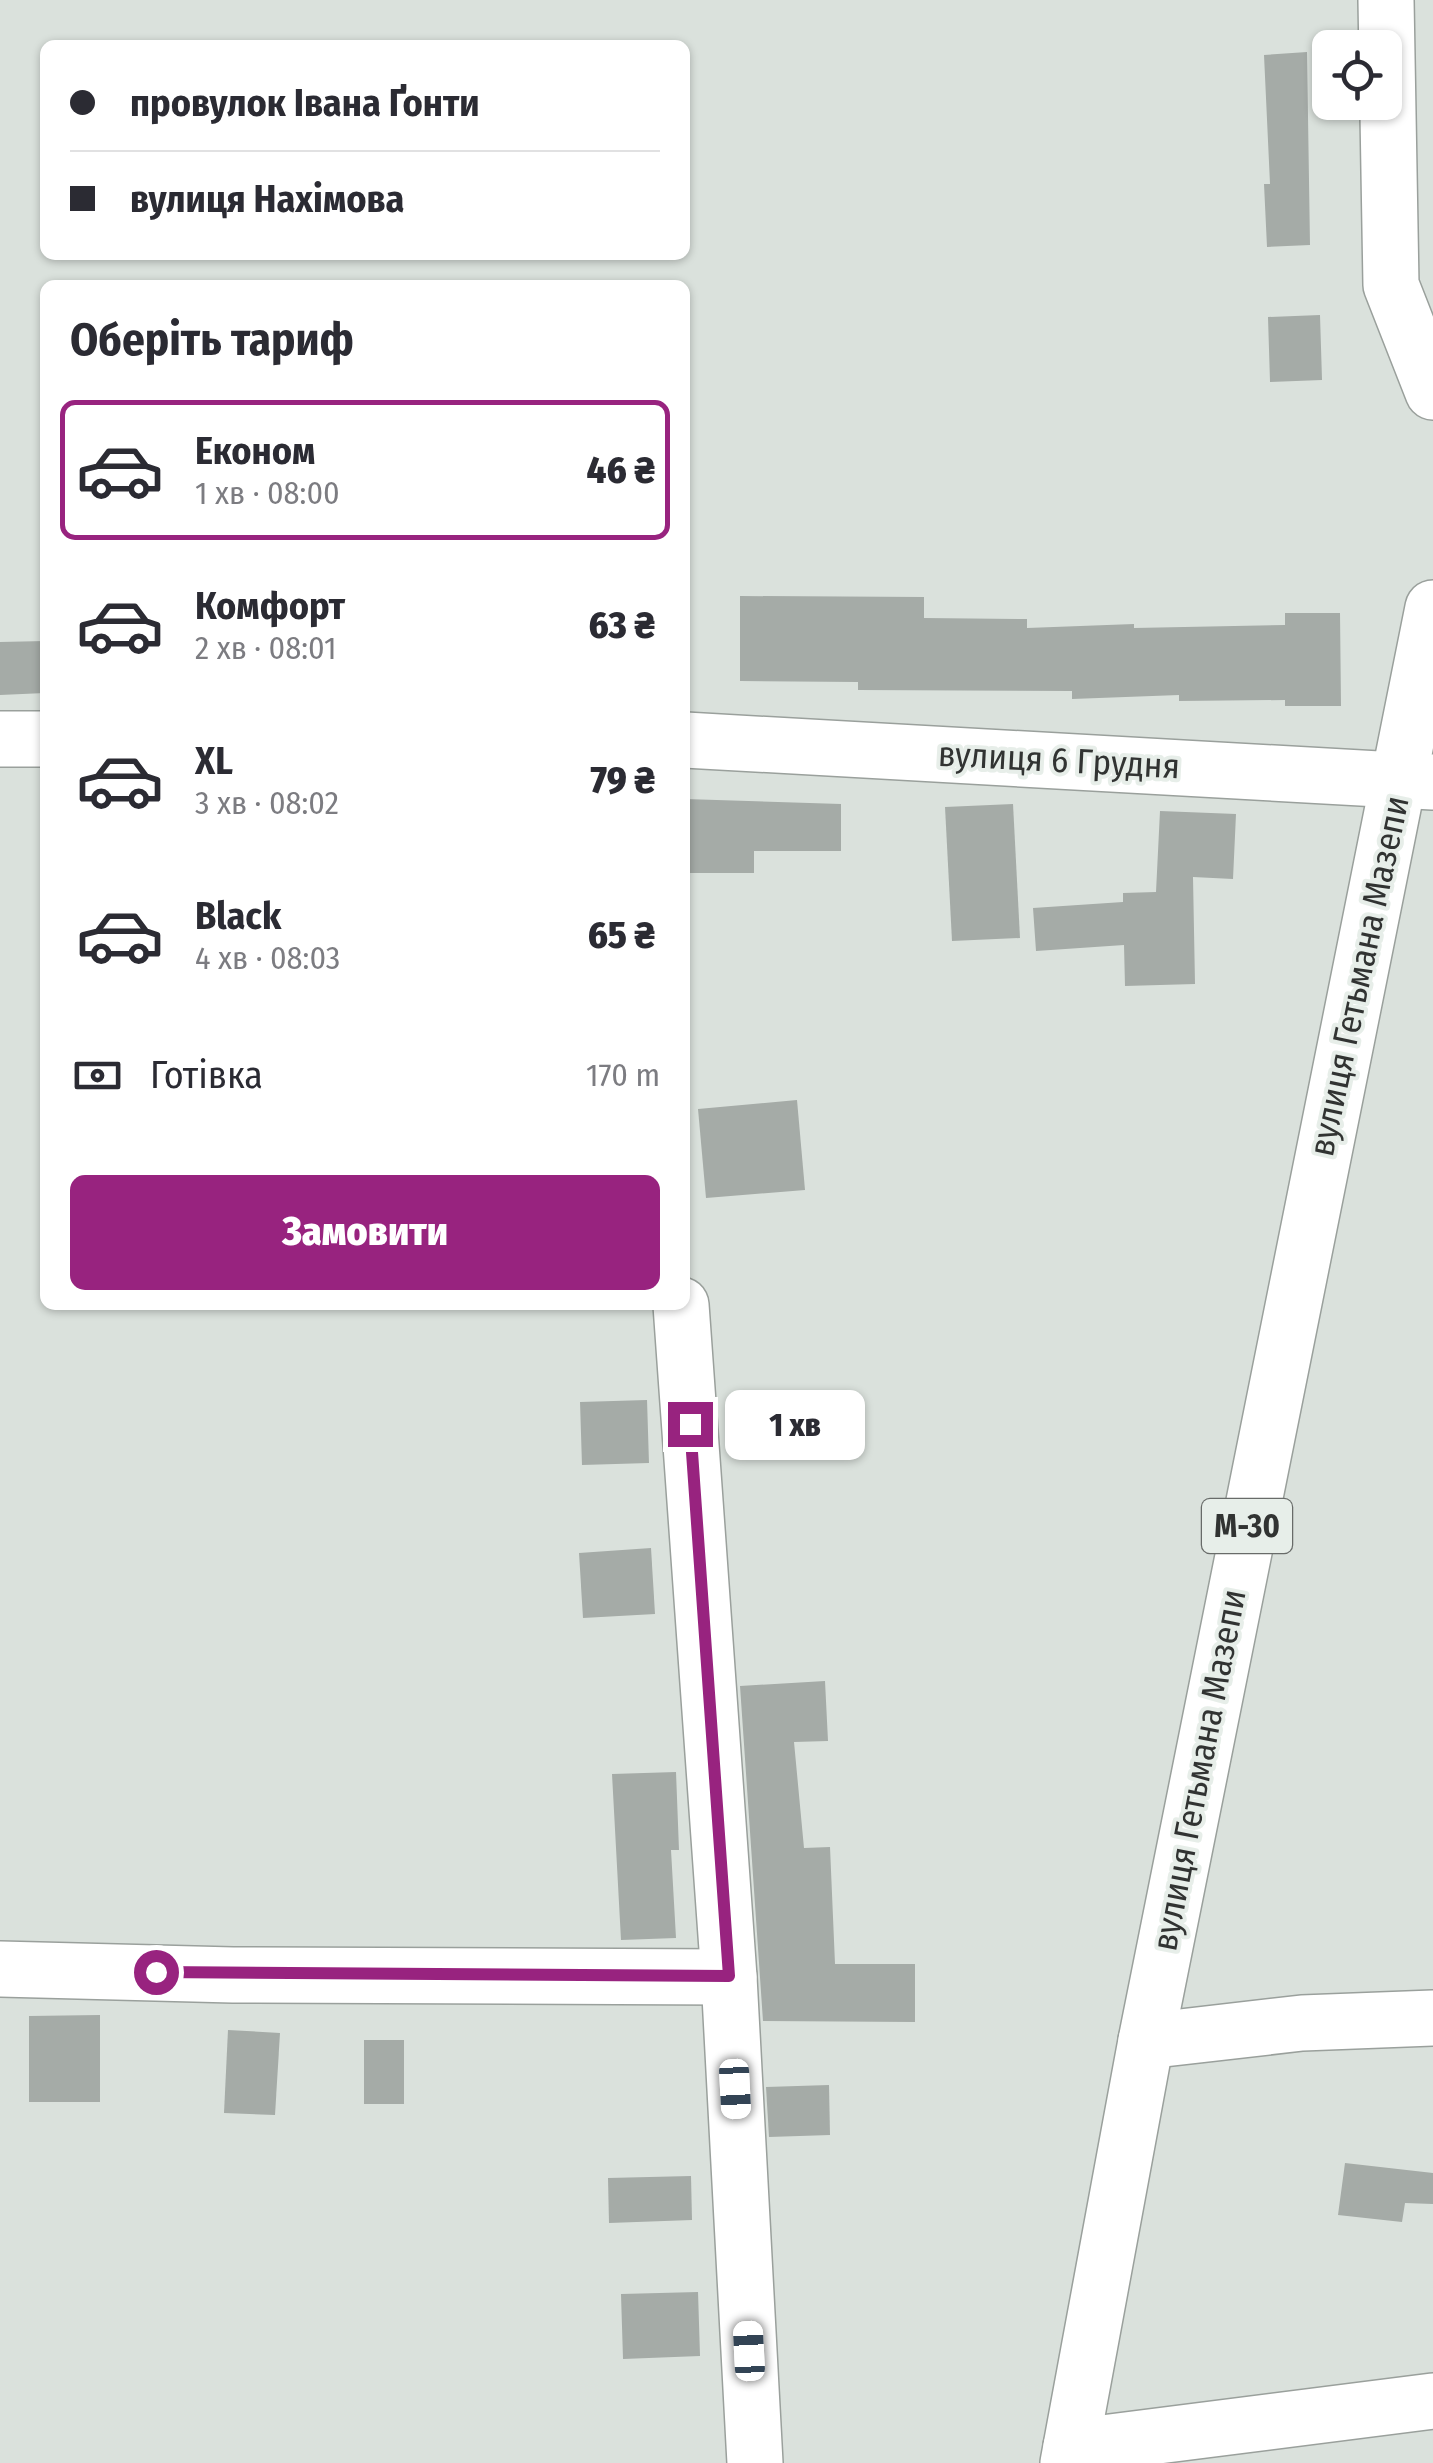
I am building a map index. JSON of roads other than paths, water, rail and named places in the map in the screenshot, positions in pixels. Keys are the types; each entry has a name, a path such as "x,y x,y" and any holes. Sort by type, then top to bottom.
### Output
{"main road":[{"path":"1386,0 1391,285 1433,392"},
{"name":"вулиця Гетьмана Мазепи","path":"1070,2455 1146,2041 1416,780 1433,608"},
{"path":"0,738 40,738"},
{"name":"вулиця 6 Грудня","path":"690,740 1416,780"},
{"path":"681,1310 729,1976 755,2463"},
{"path":"0,1969 252,1975 729,1976"},
{"path":"1146,2041 1302,2023 1433,2018"},
{"path":"1070,2455 1433,2400"}]}
